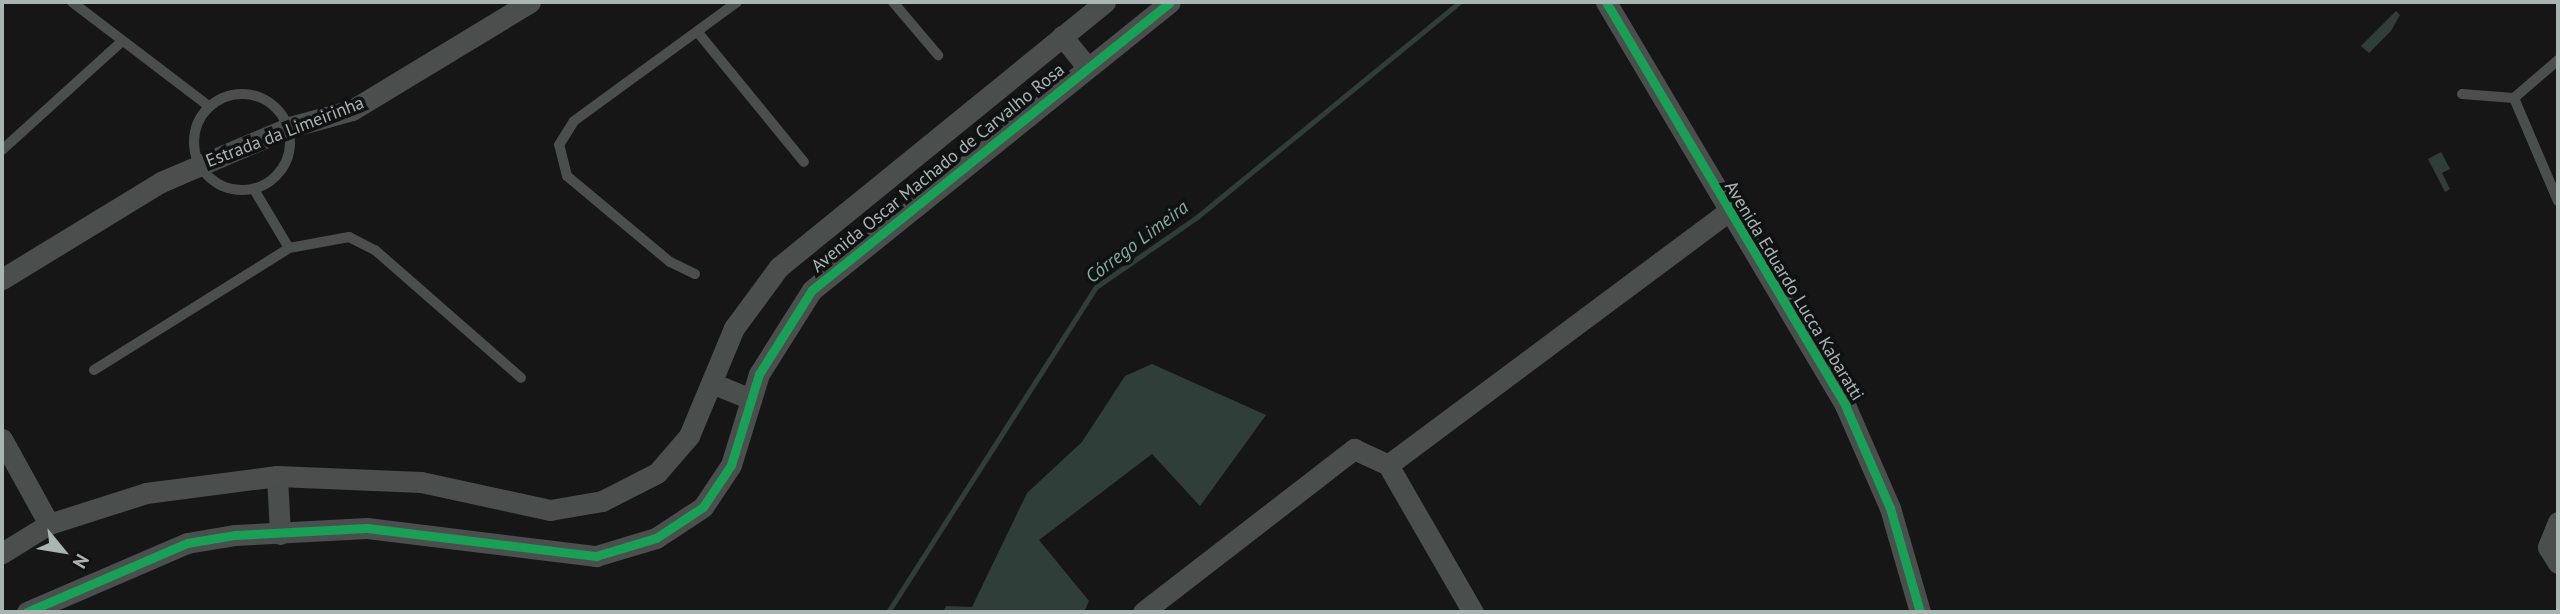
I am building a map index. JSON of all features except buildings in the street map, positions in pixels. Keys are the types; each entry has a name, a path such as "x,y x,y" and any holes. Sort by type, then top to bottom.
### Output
{"street":[{"name":"Estrada da Limeirinha","path":"2,279 89,222 199,166 290,127 352,110 530,2"},
{"name":"Avenida Oscar Machado de Carvalho Rosa","path":"2,553 49,524 146,493 277,476 421,482 550,509 602,501 657,473 689,436 714,384 734,328 779,267 1105,2"},
{"name":"Avenida Oscar Machado de Carvalho Rosa","path":"27,612 187,543 367,528 596,556 656,538 703,507 731,465 751,399 812,290 1170,2"},
{"name":"Avenida Eduardo Lucca Kabaratti","path":"1606,2 1728,212 1845,405 1890,508 1920,612"},
{"path":"1062,36 1087,67"},
{"path":"1388,466 1728,212"},
{"path":"714,384 751,399"},
{"path":"2,439 49,524"},
{"path":"1143,612 1354,449 1381,457 1388,466 1473,612"},
{"path":"277,476 280,534"},
{"path":"2558,522 2548,547 2558,563"}],"lane":[{"path":"72,2 120,43 210,107"},
{"path":"695,274 670,262 567,176 559,145 574,121 700,35 737,2"},
{"path":"893,2 938,55"},
{"path":"700,35 804,162"},
{"path":"2,150 120,43"},
{"path":"2462,94 2514,98 2558,60"},
{"path":"244,93 272,103 290,127 286,167 255,191 223,188 199,166 194,143 210,107 244,93"},
{"path":"2514,98 2558,201"},
{"path":"255,191 289,248"},
{"path":"94,370 289,248 349,237 375,250 521,378"}],"shaded area":[{"path":"2396,11 2400,15 2391,31 2369,53 2361,46"},
{"path":"2441,152 2450,169 2442,173 2450,189 2445,192 2428,159"},
{"path":"1152,364 1266,415 1200,506 1152,454 1039,540 1089,601 1084,612 943,612 946,606 972,607 1027,493 1082,442 1125,376"}],"waterway":[{"name":"Córrego Limeira","path":"888,612 1096,287 1197,217 1460,2"}],"cycle path":[{"path":"27,612 187,543 235,535 367,528 596,556 656,538 703,507 731,465 759,374 812,290 1170,2"},
{"path":"1606,2 1845,405 1890,508 1920,612"}]}
